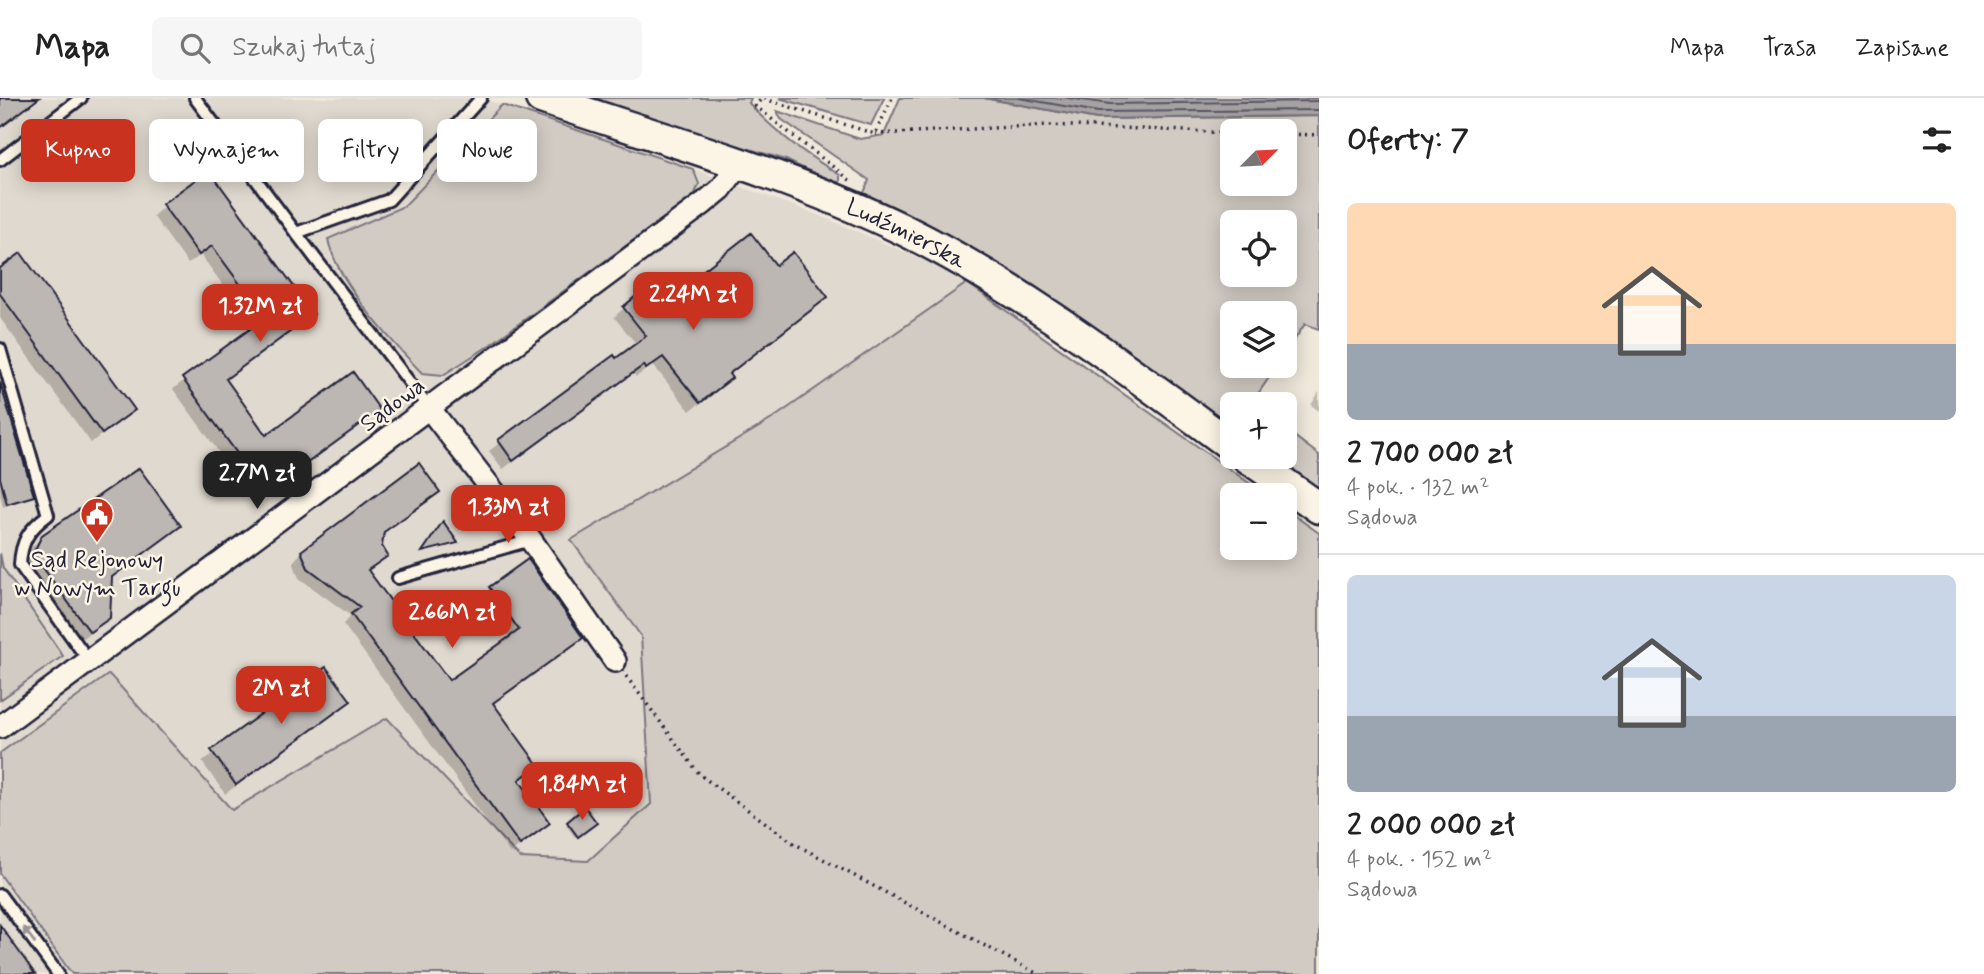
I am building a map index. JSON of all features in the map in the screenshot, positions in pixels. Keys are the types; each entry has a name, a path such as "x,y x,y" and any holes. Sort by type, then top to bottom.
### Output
{"main road":[{"name":"Ludźmierska","path":"541,98 739,164 847,204 904,230 983,274 1220,438"},
{"path":"1264,469 1319,508"}],"street":[{"name":"Sądowa","path":"0,727 704,203 721,189 739,164"},
{"path":"429,408 531,540 615,661"}],"lane":[{"path":"0,160 81,98"},
{"path":"195,98 429,408"},
{"path":"296,233 389,200 481,98"},
{"path":"0,349 48,515 29,529 21,551 20,565 89,661"},
{"path":"398,578 531,540"},
{"path":"0,895 58,974"}],"path":[{"path":"875,134 892,98"},
{"path":"847,204 857,190 846,174 755,106 762,99 875,134 1050,125 1220,132"},
{"path":"1297,134 1319,135"},
{"path":"615,661 700,775 794,844 1038,974"}],"shaded area":[{"path":"0,98 480,98 502,105 488,119 437,119 437,172 404,206 328,239 331,257 391,341 443,375 487,347 694,196 699,184 693,169 821,216 940,267 967,283 772,419 572,540 641,636 651,804 588,861 520,858 387,719 232,811 110,674 0,753 0,700 63,656 3,568 0,553"},
{"path":"581,98 751,98 749,103 780,134 840,175 840,187 786,160"},
{"path":"779,98 884,98 871,125"},
{"path":"900,98 984,98 1097,119 1319,116 1319,329 1305,324 1297,336 1297,301 1220,301 1220,378 1269,378 1259,392 1220,392 1220,422 943,235 864,193 869,180 781,119 777,111 860,139 884,135"},
{"path":"502,105 693,169 699,184 694,196 487,347 443,375 422,373 353,292 333,256 328,239 404,206 437,172 437,182 537,182 537,119 488,119"},
{"path":"967,283 1220,462 1220,469 1229,469 1249,483 1220,483 1220,560 1297,560 1297,517 1319,533 1319,974 72,974 0,874 0,753 109,674 232,810 387,718 520,858 588,861 651,804 641,636 571,540 772,419"},
{"path":"1297,438 1319,455 1319,491 1287,469 1297,469"},
{"path":"0,553 3,568 63,656 0,700"},
{"path":"0,874 72,974 0,974"}],"water":[{"path":"984,98 1319,98 1319,116 1097,119"}],"building":[{"path":"0,98 39,98 0,128"},
{"path":"192,182 218,182 314,314 226,379 266,435 353,372 380,410 266,493 182,378 265,318 212,246 199,255 162,204"},
{"path":"751,233 776,265 793,252 828,297 729,374 732,378 700,403 663,357 646,369 644,365 513,461 498,440 614,355 616,358 646,336 623,307 654,281 668,298"},
{"path":"21,253 135,410 102,434 0,294 0,268"},
{"path":"0,382 34,496 7,504 0,478"},
{"path":"419,463 440,492 384,532 382,546 388,556 368,570 449,680 519,630 489,587 528,559 583,638 493,703 538,765 519,780 550,823 520,845 351,614 360,607 308,568 301,551"},
{"name":"Sąd Rejonowy w Nowym Targu","path":"139,468 181,526 112,577 110,618 90,632 33,554 42,535"},
{"path":"443,521 458,543 422,552"},
{"path":"326,667 351,701 236,785 211,750"},
{"path":"585,807 597,823 578,837 567,822"},
{"path":"0,925 35,974 0,974"}],"place":[{"name":"Sąd Rejonowy w Nowym Targu","path":"97,544"}]}
